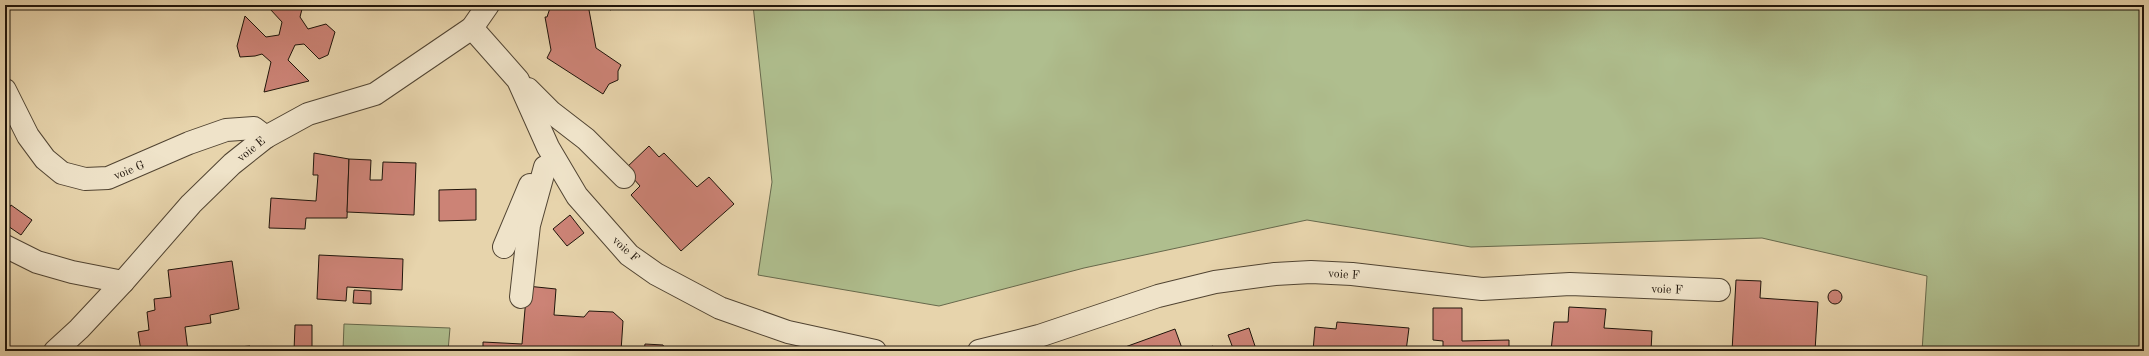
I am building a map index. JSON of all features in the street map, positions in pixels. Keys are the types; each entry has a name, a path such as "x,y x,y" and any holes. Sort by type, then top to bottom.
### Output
{"street":[{"name":"voie E","path":"55,351 79,329 123,282 191,204 232,164 266,137 308,114 376,94 472,28 488,5"},
{"name":"voie F","path":"472,28 518,80 551,163 577,196 629,255 656,274 720,308 788,332 875,351"},
{"path":"518,80 551,112 586,139 624,177"},
{"name":"voie G","path":"5,90 28,136 45,159 62,173 85,179 108,178 189,143 226,130 254,128 266,137"},
{"path":"504,247 525,193 538,172 551,163"},
{"path":"521,297 529,225 551,163"},
{"path":"5,246 37,262 72,272 123,282"},
{"name":"voie F","path":"978,351 1039,336 1158,296 1228,279 1274,274 1311,272 1352,274 1482,289 1570,284 1719,290"}],"green space":[{"path":"753,5 2144,5 2144,351 1922,351 1927,276 1762,238 1471,247 1307,220 1084,268 939,306 758,275 772,182"},
{"path":"344,324 450,328 448,351 343,351"}],"building":[{"path":"271,5 303,5 300,17 308,29 326,24 335,32 328,55 319,59 304,44 295,45 288,60 309,81 264,92 271,62 262,54 240,57 237,46 245,16 266,37 279,35 282,22 270,9"},
{"path":"551,5 591,5 589,10 596,48 621,65 618,71 618,80 609,84 603,94 547,58 551,50 545,17 547,17"},
{"path":"596,5 613,5 611,10"},
{"path":"649,146 659,157 664,153 697,187 709,177 734,204 681,251 631,195 640,186 625,169"},
{"path":"314,153 349,159 347,218 306,218 305,229 269,228 271,198 316,201 318,175 313,175"},
{"path":"349,159 371,160 370,180 382,180 383,162 416,163 414,215 347,212"},
{"path":"476,189 476,220 439,221 439,190"},
{"path":"11,205 32,220 21,235 5,224 5,214"},
{"path":"570,215 584,233 567,246 553,229"},
{"path":"319,255 403,259 402,290 347,287 346,301 317,299"},
{"path":"232,261 239,309 210,315 211,323 185,327 188,351 141,351 138,332 149,330 147,312 155,310 154,299 171,297 168,270"},
{"path":"1736,280 1761,281 1760,298 1818,302 1815,351 1732,351"},
{"path":"527,286 556,289 554,315 584,317 589,311 613,312 623,321 621,351 483,351 483,342 522,344"},
{"path":"354,290 371,291 371,304 353,303"},
{"path":"1832,290 1838,290 1842,294 1842,300 1838,304 1832,304 1828,300 1828,294"},
{"path":"1569,307 1606,309 1604,328 1652,331 1651,351 1551,351 1554,322 1568,322"},
{"path":"1433,308 1462,308 1462,341 1509,340 1509,351 1443,351 1443,341 1433,340"},
{"path":"1337,322 1409,328 1406,351 1313,351 1315,327 1336,329"},
{"path":"295,325 312,325 312,351 294,351"},
{"path":"1249,328 1256,349 1234,351 1228,335"},
{"path":"1175,329 1183,351 1114,351"},
{"path":"645,344 663,345 667,348 667,351 644,351"},
{"path":"250,346 250,351 217,351 217,349"},
{"path":"1213,346 1214,351 1197,351"}]}
